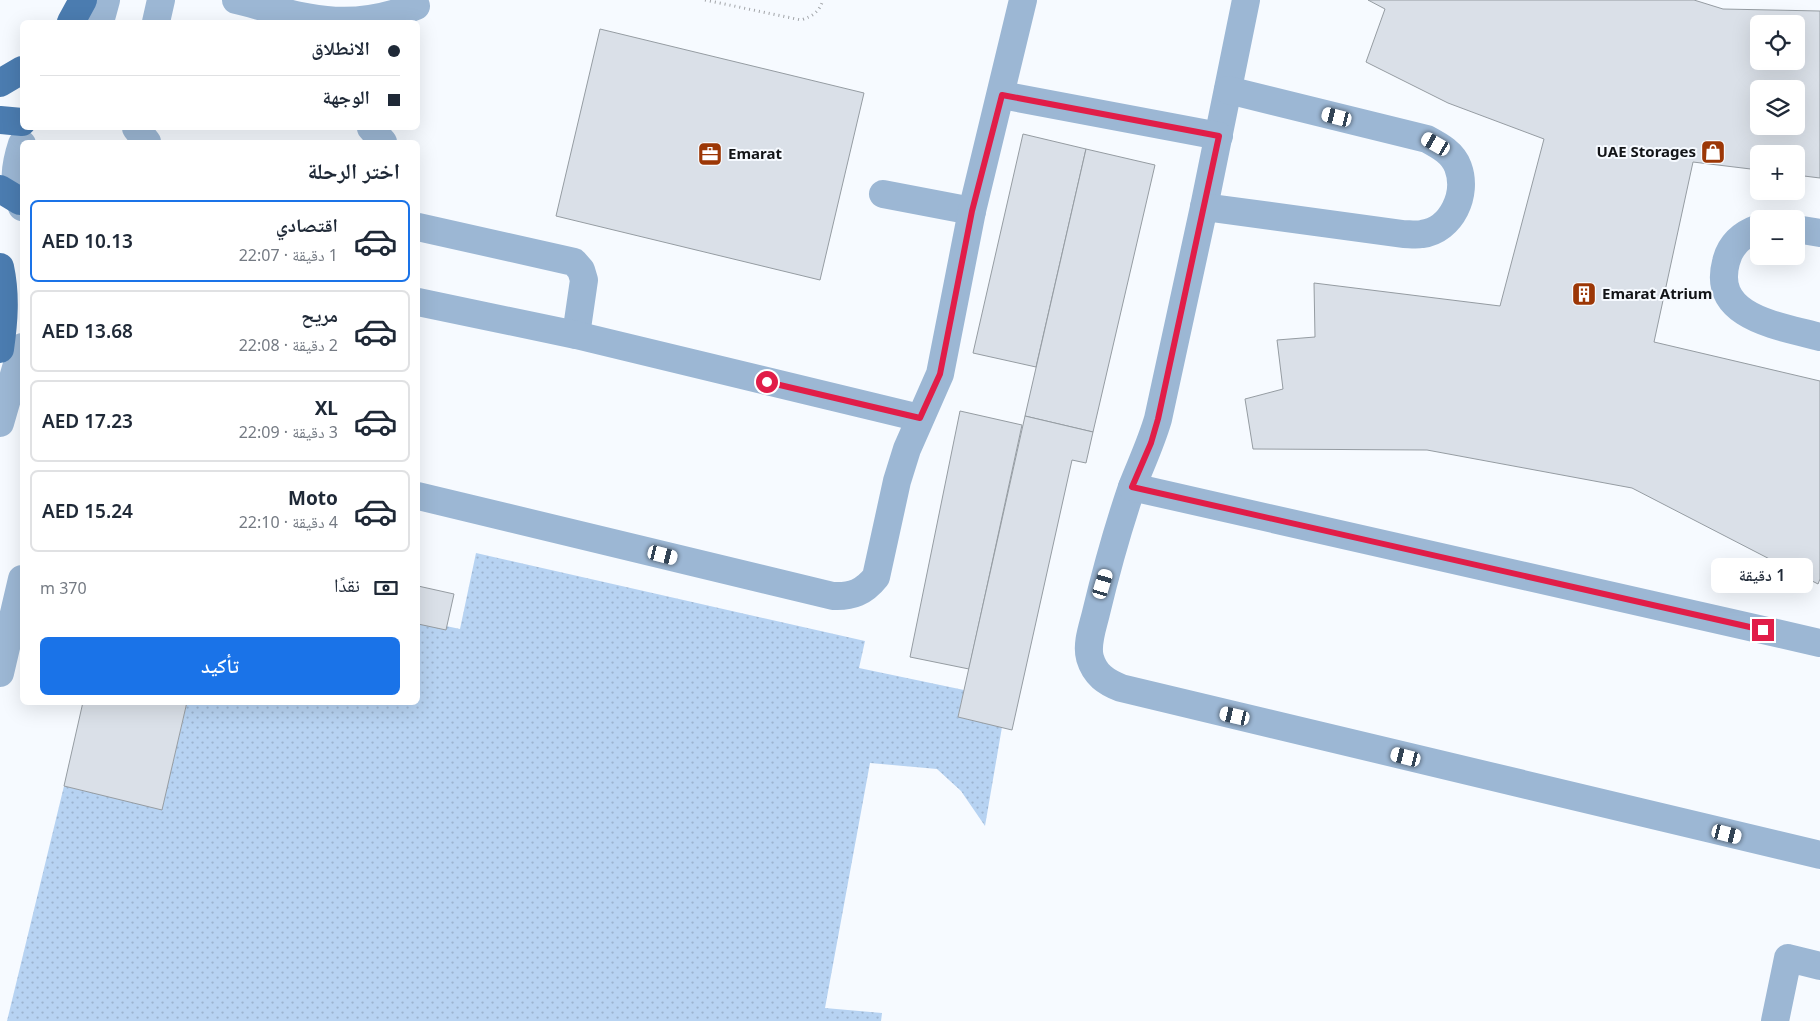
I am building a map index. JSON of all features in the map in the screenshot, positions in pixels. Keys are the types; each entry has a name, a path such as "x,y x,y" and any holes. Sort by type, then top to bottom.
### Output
{"main road":[{"path":"71,20 83,0"},
{"path":"0,83 20,71"},
{"path":"0,120 20,122"},
{"path":"0,267 4,288 4,318 0,349"}],"street":[{"path":"101,20 106,0"},
{"path":"156,20 161,0"},
{"path":"236,0 325,20"},
{"path":"420,496 833,596 846,597 857,594 868,586 876,577 897,481 907,449 940,374 972,211 1002,95 1023,0"},
{"path":"1246,0 1219,136 1158,419 1151,443 1132,487 1103,584 1090,640 1090,656 1096,671 1107,682 1122,688 1820,855"},
{"path":"376,20 416,10"},
{"path":"1204,207 1403,234 1424,234 1443,225 1456,208 1462,188 1458,167 1446,150 1427,139 1228,90"},
{"path":"1002,95 1219,136"},
{"path":"373,130 381,140"},
{"path":"14,199 16,163 20,152"},
{"path":"883,194 972,211"},
{"path":"420,227 574,262 581,270 584,280 576,335"},
{"path":"1805,230 1820,233"},
{"path":"1750,233 1740,238 1728,252 1723,271 1726,290 1736,307 1753,318 1820,337"},
{"path":"420,302 576,335 920,418"},
{"path":"0,422 20,354"},
{"path":"1132,487 1820,643"},
{"path":"0,673 20,588"},
{"path":"1775,1021 1788,958 1819,968"}],"path":[{"path":"705,0 801,20 811,17 819,10 823,0"}],"shaded area":[{"path":"476,553 865,641 859,668 964,690 958,717 1002,727 985,826 961,791 937,769 870,763 825,1008 882,1013 881,1021 7,1021 64,786 162,809 187,705 420,705 420,620 460,629"}],"building":[{"name":"Emarat Atrium","path":"1368,0 1694,0 1723,9 1820,11 1820,178 1805,176 1805,145 1750,145 1750,169 1693,162 1654,342 1820,381 1820,579 1818,584 1632,488 1427,450 1253,449 1245,399 1283,389 1277,340 1315,337 1314,283 1500,306 1544,139 1448,103 1366,62 1385,9"},
{"name":"Emarat","path":"600,29 864,93 820,280 556,216"},
{"path":"1023,134 1086,149 1036,367 973,353"},
{"path":"1086,149 1155,165 1093,432 1025,416"},
{"path":"960,411 1022,425 969,669 910,657"},
{"path":"1025,416 1093,432 1086,463 1072,460 1012,730 958,717"},
{"path":"420,586 454,594 446,630 420,624"},
{"path":"82,705 186,705 162,810 64,786"}],"place":[{"name":"UAE Storages","path":"1713,152"},
{"name":"Emarat","path":"710,154"},
{"name":"Emarat Atrium","path":"1584,294"}],"route":[{"path":"767,382 920,418 935,389 940,374 972,211 1002,95 1219,136 1158,419 1151,443 1132,487 1763,630"}]}
